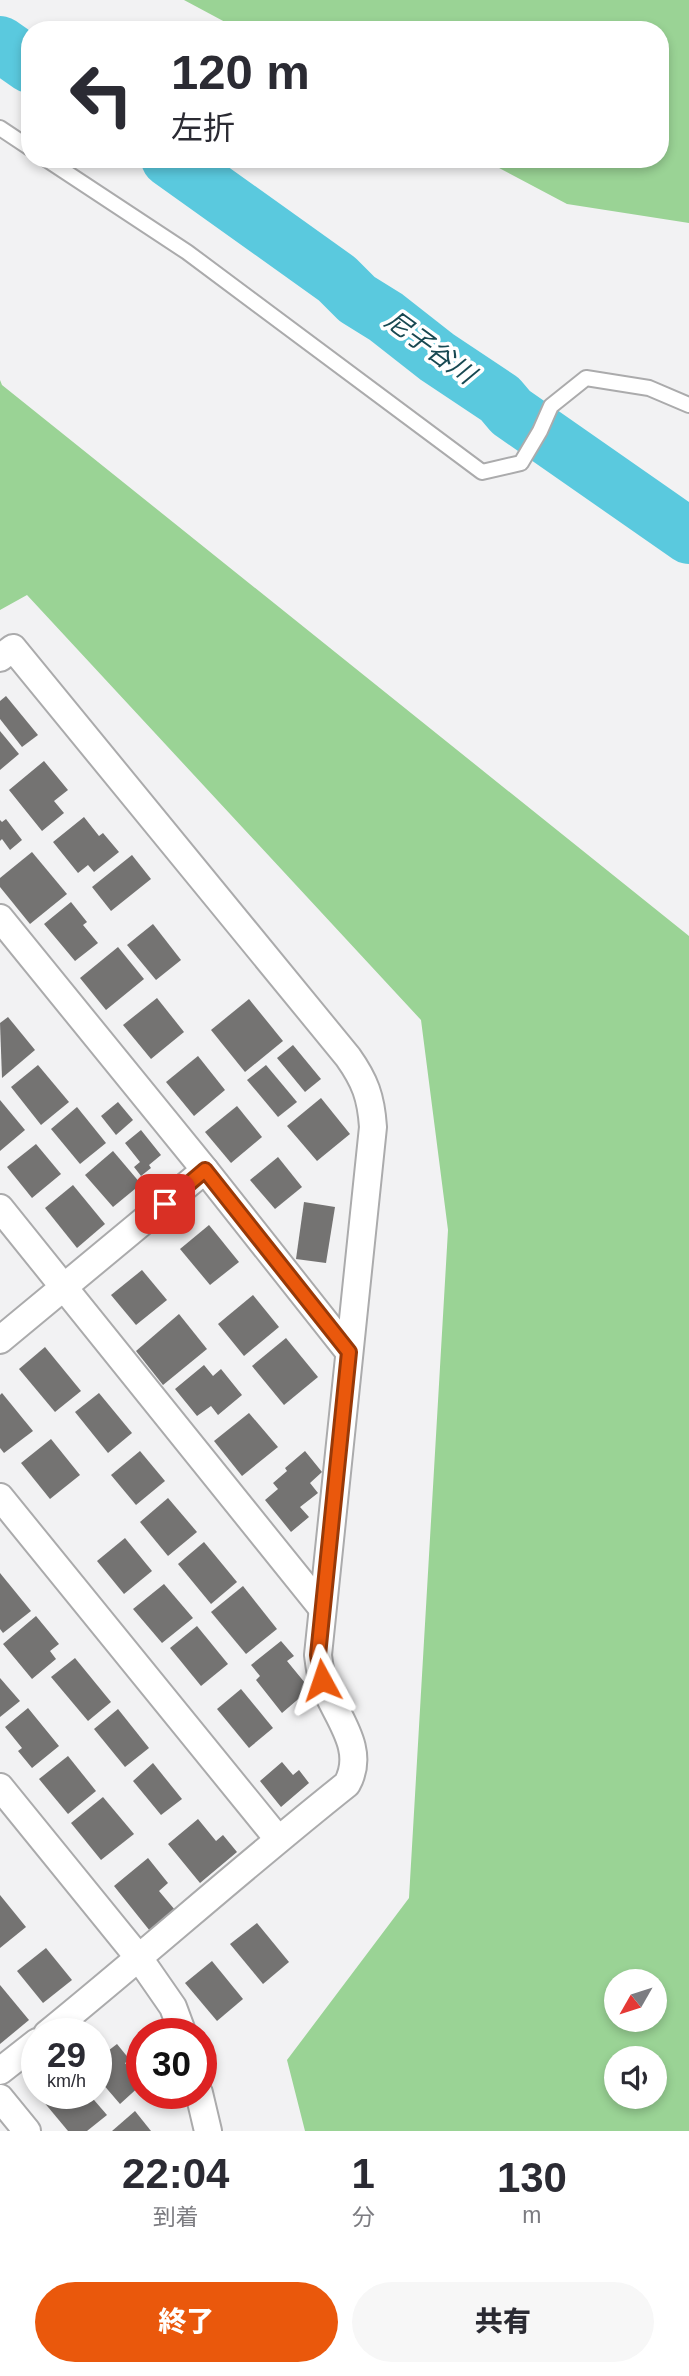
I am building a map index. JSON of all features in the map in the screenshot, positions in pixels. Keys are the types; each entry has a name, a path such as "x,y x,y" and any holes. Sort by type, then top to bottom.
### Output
{"street":[{"path":"0,658 13,648 339,1046 362,1078 371,1104 373,1127 318,1655 322,1680 348,1735 355,1759 354,1772 347,1784 66,2018"},
{"path":"0,918 349,1352"},
{"path":"0,1340 205,1170"},
{"path":"0,1208 322,1608"},
{"path":"0,1497 278,1839"},
{"path":"0,1787 139,1958 173,2007 177,2018"},
{"path":"0,2071 21,2055"},
{"path":"0,2098 27,2131"},
{"path":"203,2109 208,2131"}],"lane":[{"path":"0,128 21,142"},
{"path":"60,168 187,252 482,472 521,463 551,406 586,378 649,388 689,405"}],"green space":[{"path":"184,0 689,0 689,223 567,204 499,168 669,168 669,21 223,21"},
{"path":"0,380 2,385 689,936 689,2131 305,2131 287,2060 409,1898 448,1230 421,1020 27,595 0,610"}],"building":[{"path":"6,696 38,735 22,747 0,719 0,701"},
{"path":"0,731 19,754 0,770"},
{"path":"44,761 68,790 54,801 64,813 42,831 9,790"},
{"path":"84,817 99,836 103,833 119,852 94,872 88,865 78,873 53,842"},
{"path":"6,819 22,840 10,850 2,839 0,841 0,820 2,822"},
{"path":"32,852 67,894 30,924 0,887 0,878"},
{"path":"132,855 151,879 111,911 92,887"},
{"path":"71,902 87,922 83,925 98,943 75,961 44,924"},
{"path":"153,924 181,960 156,980 127,945"},
{"path":"118,947 144,979 106,1010 80,978"},
{"path":"157,998 184,1032 151,1059 123,1025"},
{"path":"249,999 283,1041 245,1072 211,1030"},
{"path":"8,1017 35,1050 2,1078 0,1023"},
{"path":"293,1045 321,1079 305,1092 277,1058"},
{"path":"198,1056 225,1090 194,1116 166,1082"},
{"path":"38,1065 69,1102 41,1125 11,1087"},
{"path":"266,1065 297,1102 278,1117 247,1080"},
{"path":"321,1098 350,1134 317,1161 287,1126"},
{"path":"0,1100 25,1130 0,1151"},
{"path":"118,1102 133,1120 116,1135 101,1116"},
{"path":"237,1106 262,1137 231,1163 205,1132"},
{"path":"77,1107 106,1143 80,1164 51,1129"},
{"path":"141,1130 161,1155 141,1176 134,1167 140,1162 125,1143"},
{"path":"36,1144 61,1174 32,1198 7,1167"},
{"path":"113,1151 141,1184 113,1207 85,1175"},
{"path":"278,1157 302,1187 275,1209 250,1180"},
{"path":"73,1185 105,1224 77,1248 45,1208"},
{"path":"304,1202 335,1207 326,1263 296,1259"},
{"path":"209,1225 239,1262 210,1285 180,1249"},
{"path":"142,1270 167,1300 136,1325 111,1295"},
{"path":"253,1295 279,1327 244,1356 218,1324"},
{"path":"179,1314 207,1349 163,1385 136,1351"},
{"path":"286,1338 318,1377 284,1405 252,1366"},
{"path":"45,1347 81,1391 55,1412 19,1369"},
{"path":"204,1365 213,1376 221,1369 242,1395 218,1415 211,1406 197,1416 175,1389"},
{"path":"2,1393 33,1431 4,1453 0,1448"},
{"path":"99,1393 132,1433 108,1453 75,1412"},
{"path":"249,1413 278,1447 242,1476 214,1441"},
{"path":"51,1439 80,1475 50,1499 21,1463"},
{"path":"140,1451 165,1481 136,1505 111,1475"},
{"path":"305,1451 322,1472 310,1483 318,1493 300,1507 309,1517 291,1532 265,1500 278,1489 273,1483 287,1471 285,1468"},
{"path":"168,1498 197,1532 168,1556 140,1522"},
{"path":"125,1538 152,1571 124,1594 97,1561"},
{"path":"204,1542 237,1582 211,1604 178,1564"},
{"path":"0,1573 31,1611 3,1633 0,1629"},
{"path":"164,1584 193,1618 162,1643 133,1609"},
{"path":"243,1586 277,1629 246,1654 211,1612"},
{"path":"36,1616 59,1644 50,1651 56,1659 32,1679 3,1644"},
{"path":"197,1626 228,1664 201,1686 170,1648"},
{"path":"281,1641 294,1656 287,1661 310,1689 282,1713 256,1680 260,1676 251,1665"},
{"path":"75,1658 111,1702 88,1721 51,1677"},
{"path":"0,1678 20,1701 0,1717"},
{"path":"241,1689 273,1728 249,1748 217,1709"},
{"path":"28,1708 59,1746 32,1768 18,1751 22,1748 5,1727"},
{"path":"118,1709 149,1748 125,1767 94,1729"},
{"path":"68,1756 96,1791 68,1814 39,1779"},
{"path":"282,1762 293,1775 299,1770 309,1783 281,1807 260,1781"},
{"path":"153,1763 182,1799 161,1815 133,1781"},
{"path":"103,1797 134,1834 101,1860 71,1823"},
{"path":"198,1819 216,1841 223,1835 237,1852 200,1883 168,1844"},
{"path":"148,1858 168,1883 159,1891 175,1910 150,1931 114,1886"},
{"path":"0,1895 26,1927 0,1948"},
{"path":"257,1923 289,1962 263,1984 230,1944"},
{"path":"46,1948 72,1980 43,2003 17,1971"},
{"path":"212,1961 243,1999 217,2021 185,1983"},
{"path":"0,1985 27,2018 21,2018 21,2027 0,2044"},
{"path":"117,2044 126,2055 126,2099 120,2104 112,2095 112,2048"},
{"path":"50,2109 102,2109 107,2115 87,2131 68,2131"},
{"path":"135,2111 151,2131 112,2131"}],"waterway":[{"name":"尼子谷川","path":"0,44 21,59"},
{"name":"尼子谷川","path":"182,168 337,279 357,299 500,399 511,412 689,536"}],"route":[{"path":"165,1204 205,1170 349,1352 318,1655 322,1680"}]}
